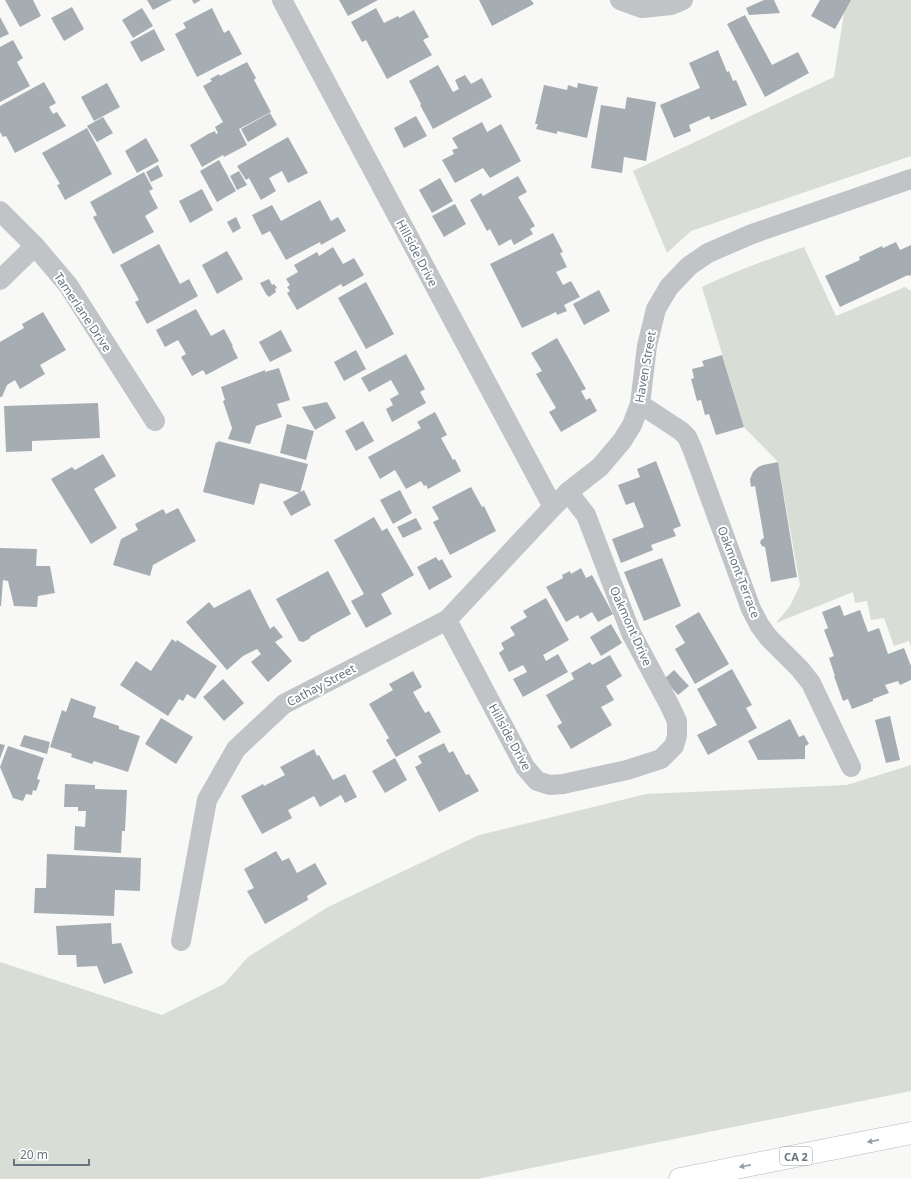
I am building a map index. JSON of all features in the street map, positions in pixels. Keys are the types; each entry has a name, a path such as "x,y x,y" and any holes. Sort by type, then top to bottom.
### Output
{"highway":[{"name":"CA 2","path":"680,1179 911,1133"}],"street":[{"name":"Hillside Drive","path":"282,0 553,507"},
{"path":"620,0 642,8 671,5 683,0"},
{"name":"Haven Street","path":"447,620 553,507 568,492 600,467 622,441 632,425 640,404 647,346 656,309 669,287 689,266 708,252 752,234 911,178"},
{"name":"Tamerlane Drive","path":"0,211 35,246 68,284 155,421"},
{"path":"0,280 35,246"},
{"name":"Oakmont Terrace","path":"640,404 670,423 687,437 751,609 760,626 769,638 800,669 811,684 851,767"},
{"name":"Oakmont Drive","path":"568,492 586,515 632,633 677,721 677,736 674,746 661,759"},
{"name":"Hillside Drive","path":"447,620 525,767 537,782 550,785 563,784 627,770 661,759"},
{"name":"Cathay Street","path":"181,941 207,800 236,749 284,704 447,620"}],"shaded area":[{"path":"846,0 911,0 911,156 691,231 667,253 633,171 834,77"},
{"path":"804,247 836,316 905,287 911,291 911,647 909,641 894,646 884,618 871,620 867,601 855,603 853,592 776,623 790,606 800,585 778,462 744,427 702,287 740,270"},
{"path":"911,765 911,1091 477,1179 0,1179 0,962 162,1015 224,984 248,957 328,907 479,835 646,794 847,785"}],"building":[{"path":"5,0 33,0 41,16 20,27"},
{"path":"147,0 172,0 153,10"},
{"path":"192,0 201,0 194,4"},
{"path":"339,0 378,0 348,16"},
{"path":"479,0 531,0 534,4 492,26"},
{"path":"764,0 774,0 780,13 749,15 746,8"},
{"path":"820,0 851,0 835,29 811,16"},
{"path":"72,7 84,29 64,41 51,18"},
{"path":"142,8 153,26 133,38 122,20"},
{"path":"212,8 224,33 229,30 242,54 197,77 175,34 186,28 183,23"},
{"path":"376,8 384,23 398,16 399,18 414,10 429,37 423,40 432,55 387,79 366,40 362,42 351,22"},
{"path":"745,15 772,65 798,52 809,73 765,97 727,24"},
{"path":"0,17 9,34 0,38"},
{"path":"154,29 165,50 141,62 130,42"},
{"path":"13,40 23,58 17,62 30,86 0,102 0,47"},
{"path":"718,50 727,72 729,71 733,81 736,80 747,105 711,120 709,116 689,125 691,131 674,138 660,105 700,88 689,63"},
{"path":"247,62 256,78 254,80 271,112 239,129 247,145 224,157 223,155 202,167 190,145 215,131 216,134 218,133 215,127 223,122 203,86 212,81 210,79 219,74 220,76"},
{"path":"438,65 453,92 459,89 455,80 465,75 471,84 482,78 492,97 433,129 409,81"},
{"path":"44,82 56,103 49,107 53,114 57,112 66,126 15,153 6,136 3,137 0,132 0,106"},
{"path":"107,83 120,107 94,121 81,97"},
{"path":"578,83 598,87 587,138 557,131 557,134 536,129 538,124 535,124 544,85 567,90 568,85 577,88"},
{"path":"627,97 656,102 646,161 624,157 622,173 591,168 601,105 625,109"},
{"path":"270,113 277,125 248,142 241,129"},
{"path":"416,116 427,136 404,148 394,128"},
{"path":"103,117 113,133 97,142 87,126"},
{"path":"482,122 487,132 501,124 521,161 490,178 483,168 455,183 442,160 454,154 452,150 458,148 452,138"},
{"path":"87,128 112,174 65,200 57,185 60,184 42,153"},
{"path":"288,137 308,173 288,183 282,171 269,178 276,191 261,200 249,178 246,180 237,166"},
{"path":"146,138 159,161 137,173 125,151"},
{"path":"219,160 236,191 217,202 200,171"},
{"path":"158,165 163,176 151,182 146,172"},
{"path":"239,171 247,185 237,190 230,176"},
{"path":"144,172 153,189 149,191 158,208 145,216 154,232 113,254 93,217 97,215 90,202"},
{"path":"518,176 527,192 518,197 535,226 530,229 533,234 514,245 511,239 499,246 490,229 487,231 470,200 481,193 483,196"},
{"path":"440,178 453,201 432,213 419,190"},
{"path":"202,189 213,210 190,223 179,201"},
{"path":"320,200 331,221 338,217 346,231 321,245 320,242 286,260 270,231 262,235 252,215 272,205 281,221"},
{"path":"455,204 466,224 444,237 432,216"},
{"path":"236,217 241,228 233,233 227,222"},
{"path":"553,233 563,252 560,253 567,267 556,272 563,285 571,281 580,297 564,305 567,311 557,315 556,312 522,328 490,264"},
{"path":"896,242 900,250 911,245 911,275 908,275 840,307 825,276 860,260 859,257 882,246 883,248"},
{"path":"159,244 180,284 189,279 198,296 147,324 135,302 139,300 120,265"},
{"path":"333,247 343,264 354,258 364,275 343,287 341,284 297,310 287,293 290,291 287,287 290,285 286,279 298,272 294,265 317,252 319,256"},
{"path":"227,251 243,279 217,294 202,265"},
{"path":"269,279 272,285 274,284 277,288 275,289 276,292 269,297 260,283"},
{"path":"366,282 394,334 366,349 338,298"},
{"path":"599,290 610,311 584,325 573,304"},
{"path":"196,309 211,336 224,329 238,358 206,375 203,370 192,376 181,357 186,354 178,340 165,347 156,330"},
{"path":"43,312 66,350 40,365 45,374 20,389 15,380 7,385 2,397 0,397 0,342 24,328 22,324"},
{"path":"281,330 292,351 270,362 259,342"},
{"path":"557,338 586,389 581,391 586,400 590,398 597,411 561,432 549,412 556,408 536,374 542,371 531,353"},
{"path":"356,350 366,369 344,381 334,362"},
{"path":"406,354 425,389 420,392 426,403 392,422 386,409 393,405 390,399 399,394 391,380 369,392 361,378"},
{"path":"722,355 744,427 716,435 709,414 705,415 701,400 697,401 691,379 694,378 692,369 704,366 702,361"},
{"path":"279,368 290,400 277,404 282,417 256,426 250,444 228,439 232,428 223,401 225,400 221,387 265,370 265,372"},
{"path":"327,402 336,418 315,430 302,407"},
{"path":"98,403 100,438 32,441 32,451 6,452 4,406"},
{"path":"435,412 447,435 441,438 461,471 428,489 421,481 406,489 395,470 380,479 368,457 421,428 417,422"},
{"path":"363,421 374,441 356,451 345,431"},
{"path":"287,424 314,431 306,460 280,453"},
{"path":"218,441 308,464 300,493 260,483 254,505 203,492 216,442 218,443"},
{"path":"103,454 116,476 94,489 117,528 91,544 51,479 72,467 75,470"},
{"path":"656,461 681,526 673,529 676,536 651,545 653,550 621,563 612,539 644,527 634,502 626,505 618,485 640,477 637,469"},
{"path":"778,462 797,577 771,582 765,547 760,543 764,538 755,486 751,487 750,479 753,472 758,467"},
{"path":"471,487 482,507 484,506 496,531 450,555 433,522 439,519 432,507"},
{"path":"304,490 311,505 291,516 283,502"},
{"path":"400,490 412,513 393,524 380,500"},
{"path":"178,508 196,541 153,565 150,576 113,565 121,539 138,530 135,524 163,509 166,514"},
{"path":"374,517 382,531 387,528 414,575 381,594 392,614 366,628 351,601 364,594 334,540"},
{"path":"416,518 422,529 403,538 397,527"},
{"path":"0,548 37,549 36,566 50,566 55,593 38,596 37,607 14,606 8,581 3,580 0,606"},
{"path":"436,557 439,561 442,559 452,577 429,590 417,567"},
{"path":"662,558 681,606 644,621 624,572"},
{"path":"581,568 586,578 592,575 613,614 598,622 592,612 580,619 578,615 566,622 546,587 563,578 562,575 570,571 571,574"},
{"path":"328,571 351,614 311,636 309,639 303,642 299,641 276,599"},
{"path":"250,589 270,629 274,626 283,637 275,642 292,661 268,682 251,662 261,654 257,649 243,656 227,670 186,622 209,602 214,608"},
{"path":"546,598 569,640 543,655 546,661 558,654 568,672 523,697 513,679 527,672 523,665 509,672 499,653 504,649 501,643 515,635 510,627 527,617 523,611"},
{"path":"840,605 844,616 860,610 868,632 879,628 888,654 904,648 911,666 911,680 900,685 898,681 885,685 889,693 852,709 848,699 843,701 834,676 829,658 834,656 824,630 828,628 822,612"},
{"path":"699,612 729,664 695,684 675,649 685,643 675,626"},
{"path":"611,624 622,643 601,656 590,637"},
{"path":"172,639 176,642 177,640 217,666 195,699 187,694 183,701 179,699 168,716 120,685 136,661 151,671"},
{"path":"610,655 622,676 606,686 614,700 601,707 612,725 571,749 557,726 562,723 546,695 574,679 571,673 590,662 592,665"},
{"path":"732,669 752,705 746,708 757,728 708,755 697,735 717,725 697,689"},
{"path":"674,670 689,686 678,695 664,679"},
{"path":"413,671 422,687 413,692 425,713 429,711 441,732 396,757 386,740 389,738 369,704 393,690 389,684"},
{"path":"223,679 244,703 224,721 203,697"},
{"path":"71,698 96,707 93,717 119,726 119,729 140,736 128,772 94,761 92,764 71,757 72,754 50,747 62,710 66,712"},
{"path":"890,716 900,760 886,763 875,720"},
{"path":"161,718 193,737 176,764 145,744"},
{"path":"790,719 799,737 804,735 809,744 805,746 805,759 758,760 748,741"},
{"path":"24,735 50,742 47,754 20,746"},
{"path":"444,743 449,753 453,751 466,775 469,774 479,791 439,812 415,767 422,763 418,756"},
{"path":"0,744 5,745 0,759"},
{"path":"8,746 44,758 37,779 40,780 36,791 33,790 32,795 26,794 23,801 13,798 0,767"},
{"path":"314,749 333,780 345,774 357,797 345,803 341,795 320,807 314,796 288,810 292,818 262,834 241,796 263,784 264,786 285,775 280,767"},
{"path":"395,758 407,780 385,793 372,771"},
{"path":"65,784 95,785 95,789 127,790 125,831 122,831 121,853 74,850 75,826 85,827 86,811 78,811 78,807 64,807"},
{"path":"276,851 282,861 289,858 297,873 315,863 327,884 307,896 308,900 265,924 247,891 254,888 244,869"},
{"path":"47,854 141,858 140,891 115,890 114,916 34,913 35,888 46,888"},
{"path":"111,923 112,944 121,943 133,973 104,984 97,966 77,967 76,955 58,955 56,926"}]}
